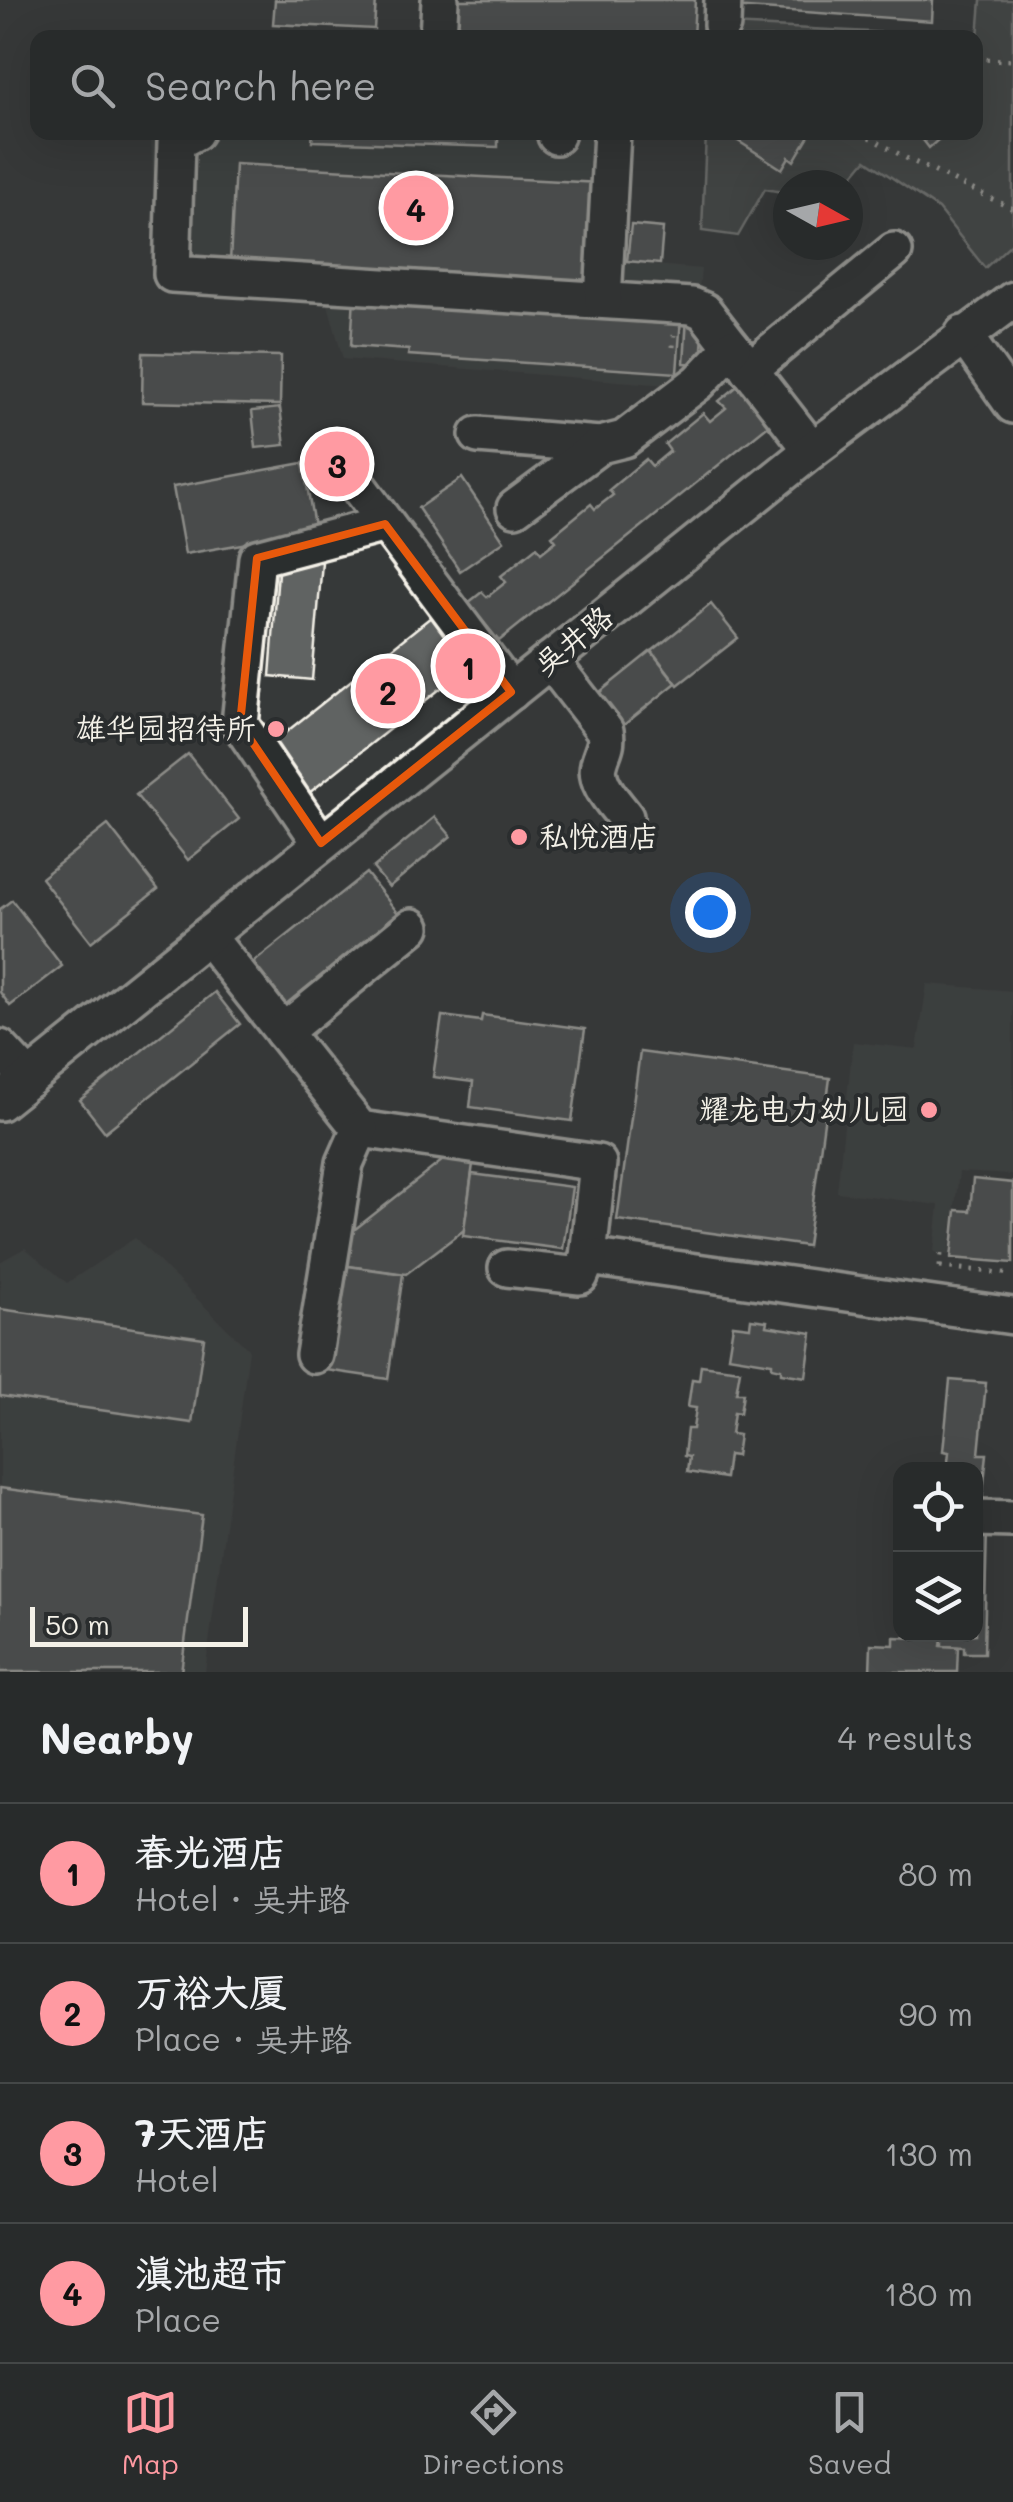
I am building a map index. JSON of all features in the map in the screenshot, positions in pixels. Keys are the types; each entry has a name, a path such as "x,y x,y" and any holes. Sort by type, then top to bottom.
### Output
{"street":[{"path":"438,30 440,0"},
{"path":"180,140 176,142 172,274 692,306 704,311 812,450"},
{"path":"603,300 602,232 611,140"},
{"path":"478,435 600,444 624,438 699,382 741,358 894,251"},
{"name":"吴井路","path":"0,1102 812,450 1013,300"},
{"path":"964,334 1013,405"},
{"path":"514,508 600,444"},
{"path":"354,481 511,692"},
{"path":"321,844 240,724 257,558 385,524"},
{"path":"550,660 605,732 608,744 598,766 599,780 625,818"},
{"path":"283,1032 412,927"},
{"path":"206,936 360,1129 598,1163 588,1257 580,1276 507,1268"},
{"path":"0,1048 29,1079"},
{"path":"314,1355 345,1162 360,1129"},
{"path":"588,1257 1013,1316"},
{"path":"983,1518 1013,1519"}],"path":[{"path":"983,59 1013,60"},
{"path":"874,140 1013,208"},
{"path":"940,1268 1013,1274"}],"highlighted area":[{"path":"385,524 511,692 321,843 240,724 257,558"}],"shaded area":[{"path":"981,0 1013,0 1013,242 985,268 938,209 866,160 858,170 773,170 773,190 765,189 738,236 702,231 706,140 983,140 983,30 979,30"},
{"path":"710,24 830,30 710,30"},
{"path":"151,140 627,140 622,262 701,269 699,289 730,337 680,386 343,359 326,297 156,280"},
{"name":"耀龙电力幼儿园","path":"927,984 1013,991 1013,1175 959,1172 949,1255 934,1252 939,1205 837,1192 853,1042 917,1049"},
{"path":"135,1238 249,1350 205,1672 0,1672 0,1262 25,1248 67,1283"}],"building":[{"path":"275,0 376,0 374,29 273,24"},
{"path":"450,0 695,0 693,30 448,28"},
{"path":"732,0 933,0 932,21 732,7"},
{"path":"498,140 498,147 312,141"},
{"path":"737,140 806,140 794,161 789,157 782,169"},
{"path":"235,164 600,183 595,281 230,262"},
{"path":"631,225 663,228 660,264 627,261"},
{"path":"354,296 681,317 677,373 408,355 409,350 351,346"},
{"path":"687,317 704,318 701,364 684,363"},
{"path":"143,353 281,356 280,405 142,402"},
{"path":"750,376 781,415 499,641 468,603 482,592 487,597 506,582 501,576 537,547 541,553 556,541 552,536 591,504 595,509 613,495 609,490 646,459 652,466 670,451 665,444 703,413 710,421 726,408 719,401"},
{"path":"280,408 285,445 256,448 252,411"},
{"path":"303,463 315,531 185,554 173,487"},
{"path":"462,478 504,541 460,571 418,508"},
{"path":"279,559 322,562 312,680 270,676"},
{"path":"711,604 738,638 678,685 652,651"},
{"path":"436,613 474,662 304,797 266,748"},
{"path":"651,651 676,683 615,732 590,700"},
{"path":"188,754 239,819 188,860 136,795"},
{"path":"435,817 451,836 389,887 373,868"},
{"path":"108,825 158,889 91,942 41,878"},
{"path":"366,873 402,918 386,925 295,997 298,1000 284,1011 249,966"},
{"path":"12,900 62,966 10,1006 0,992 0,909"},
{"path":"215,992 240,1024 105,1132 80,1100"},
{"path":"482,1015 585,1029 572,1121 470,1107 473,1082 433,1077 442,1016 481,1021"},
{"path":"640,1052 830,1078 807,1246 617,1220"},
{"path":"443,1160 473,1164 464,1230 406,1274 341,1265 345,1237"},
{"path":"472,1174 572,1187 563,1249 463,1236"},
{"path":"973,1179 1013,1183 1013,1263 951,1258 956,1210 970,1211"},
{"path":"341,1265 403,1274 388,1379 326,1370"},
{"path":"0,1309 204,1338 192,1423 0,1396"},
{"path":"751,1319 767,1321 766,1326 812,1333 806,1377 781,1373 772,1363 728,1356 733,1325 750,1327"},
{"path":"701,1365 740,1370 736,1393 743,1393 740,1413 734,1412 731,1434 739,1435 736,1456 728,1455 725,1478 687,1472 687,1429 693,1429 696,1408 688,1407 692,1379 699,1380"},
{"path":"950,1380 986,1383 979,1454 987,1454 983,1492 983,1462 948,1462 949,1452 943,1451"},
{"path":"0,1488 202,1515 181,1672 0,1672"},
{"path":"983,1527 987,1527 984,1653 964,1653 964,1647 942,1646 942,1642 983,1642"},
{"path":"942,1642 941,1646 958,1647 957,1672 870,1672 871,1644"}],"place":[{"name":"滇池超市","path":"416,208"},
{"name":"7天酒店","path":"337,464"},
{"name":"春光酒店","path":"468,666"},
{"name":"万裕大厦","path":"388,691"},
{"name":"雄华园招待所","path":"276,729"},
{"name":"私悦酒店","path":"519,837"},
{"name":"耀龙电力幼儿园","path":"929,1110"}]}
